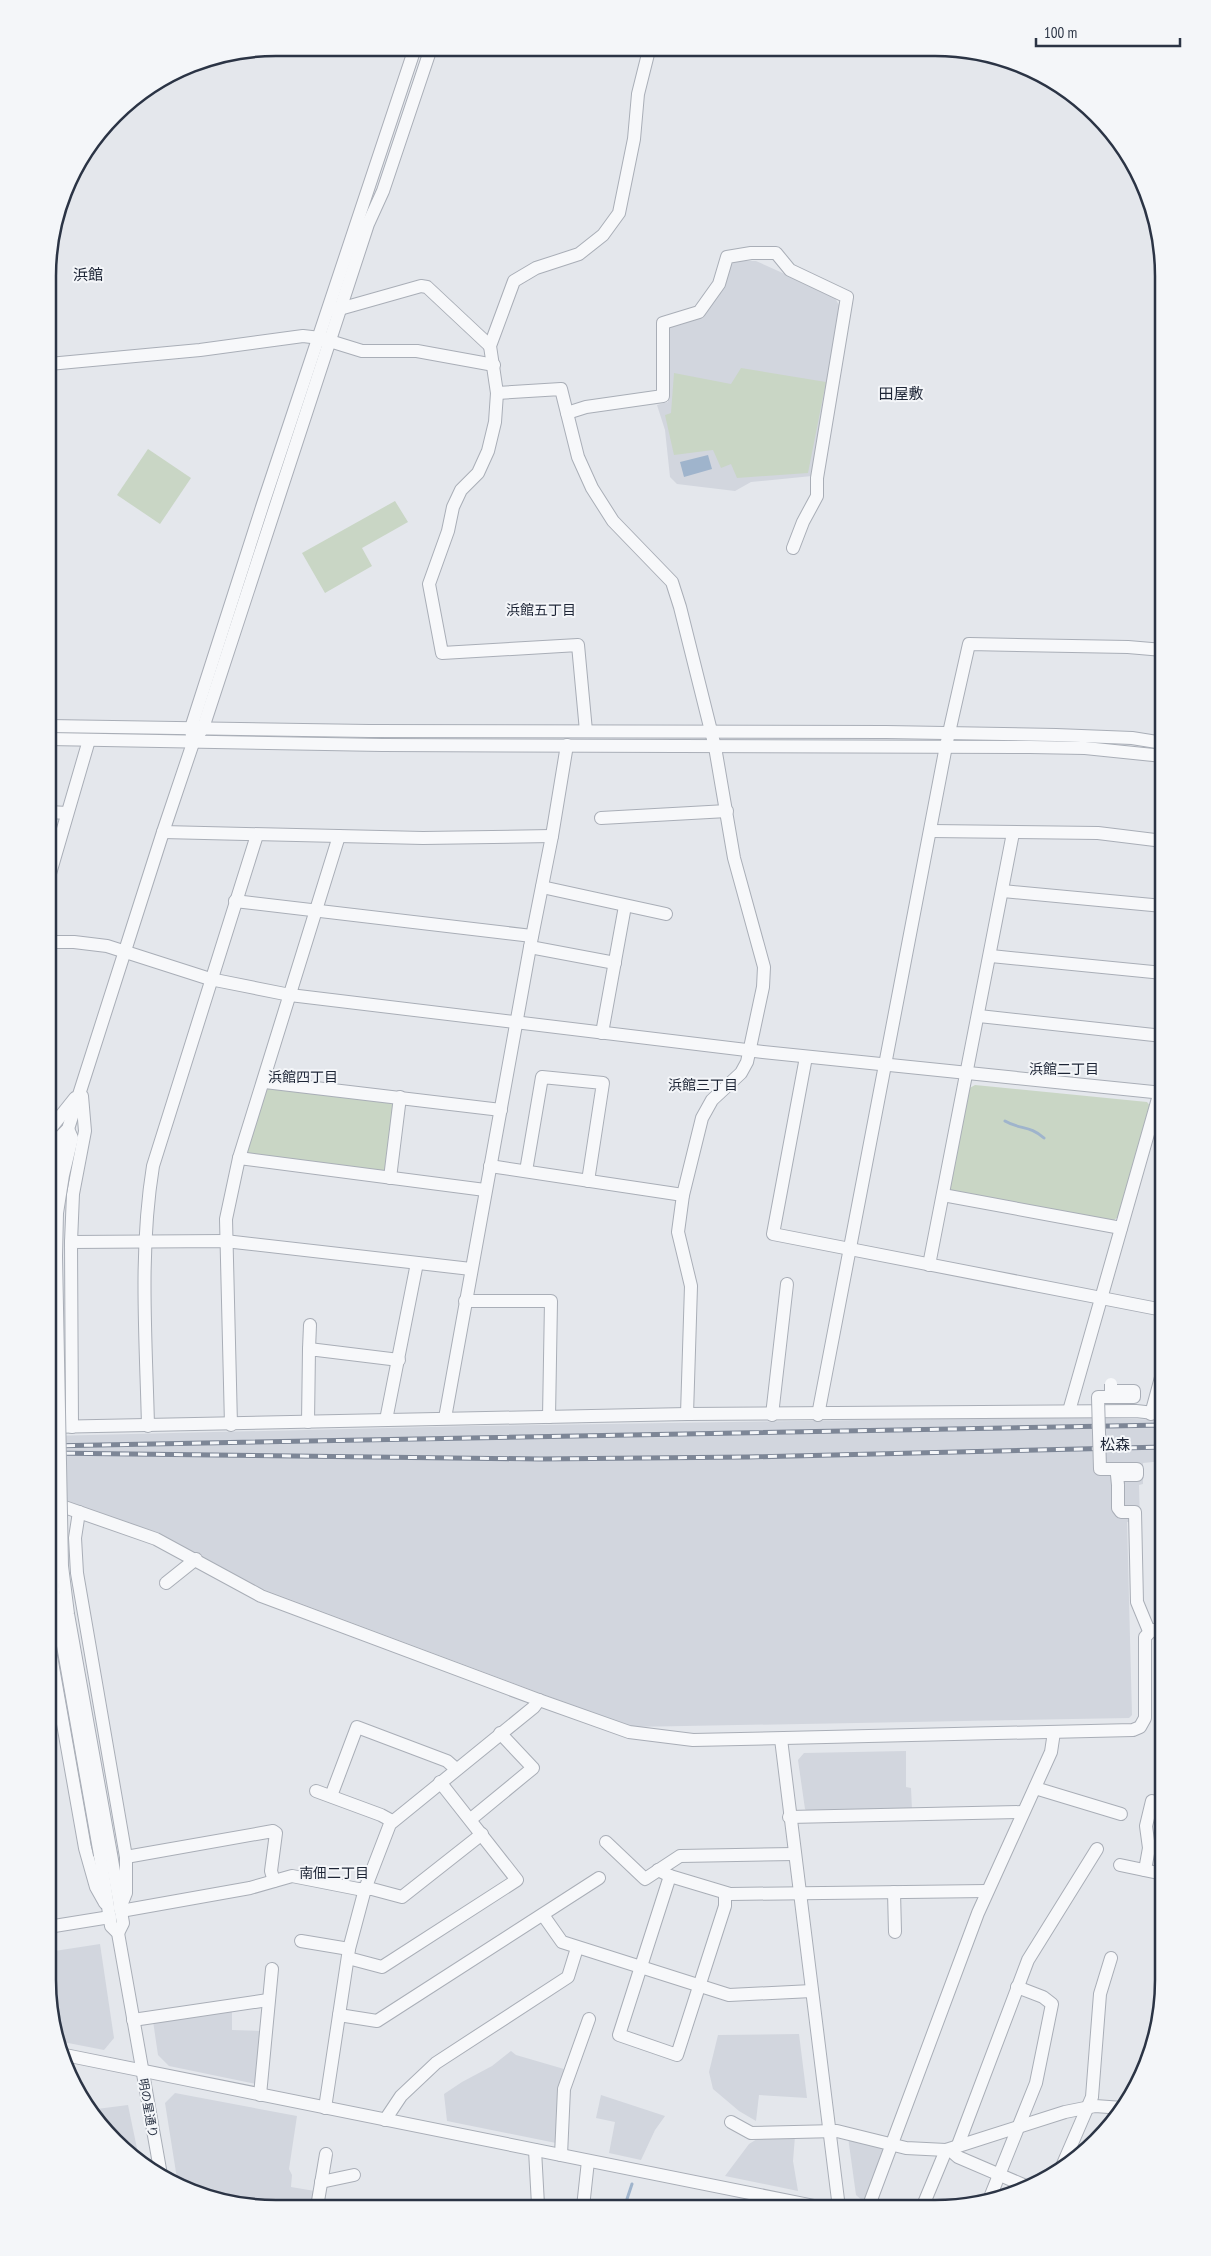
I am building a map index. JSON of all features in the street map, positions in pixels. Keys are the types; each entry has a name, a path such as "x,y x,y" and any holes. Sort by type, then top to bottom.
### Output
{"street":[{"path":"325,340 328,311 412,56"},
{"path":"56,1147 62,1135 68,1129 81,1090 163,832 325,340 342,309 368,224 383,191 428,56"},
{"path":"586,731 578,646 442,653 429,584 448,531 453,507 461,490 478,473 488,451 495,422 496,393 494,365 490,346 514,281 536,268 579,254 603,235 619,213 634,139 638,94 648,56"},
{"path":"567,414 586,407 663,396 663,323 699,312 720,284 727,258 751,253 776,253 790,270 847,297 817,478 817,496 803,522 793,548"},
{"path":"328,311 342,309 421,286 427,287 490,346"},
{"path":"56,363 200,350 303,336 325,340 362,351 417,351 494,365"},
{"path":"496,393 560,389 578,457 598,496 613,521 672,582 715,747 734,858 764,967 763,987 747,1062 741,1074 712,1100 702,1118 683,1194 678,1232 692,1286 687,1414"},
{"path":"818,1415 948,740 969,644 1128,647 1155,649"},
{"path":"56,726 711,732 948,740 1085,748 1155,755"},
{"path":"56,739 193,743 715,747 1056,735 1132,738 1155,742"},
{"path":"56,851 89,740"},
{"path":"444,1418 552,836 567,745"},
{"path":"600,818 727,811"},
{"path":"56,812 68,813"},
{"path":"931,831 1098,833 1155,840"},
{"path":"163,832 423,838 552,836"},
{"path":"929,1265 1014,833"},
{"path":"148,1426 144,1241 146,1206 153,1166 210,979 257,835"},
{"path":"230,1424 225,1241 229,1200 239,1158 265,1082 339,836"},
{"path":"542,888 666,914"},
{"path":"1003,891 1155,905"},
{"path":"235,901 316,910 531,942 615,963"},
{"path":"602,1033 625,906"},
{"path":"56,942 93,944 125,950 210,979 290,996 748,1051 967,1073 1155,1088"},
{"path":"990,956 1155,972"},
{"path":"979,1016 1155,1035"},
{"path":"806,1057 773,1234 1155,1309"},
{"path":"526,1171 542,1077 603,1083 588,1181"},
{"path":"265,1082 501,1110"},
{"path":"56,1123 81,1090"},
{"path":"72,1427 70,1242 73,1194 85,1131 81,1090"},
{"path":"390,1178 400,1097"},
{"path":"1069,1411 1155,1113"},
{"path":"56,1179 72,1138 68,1129"},
{"path":"239,1158 485,1190"},
{"path":"490,1166 683,1194"},
{"path":"56,1168 58,1174 56,1256 62,1566 115,1911"},
{"path":"943,1195 1121,1228"},
{"path":"70,1242 225,1241 471,1269"},
{"path":"386,1420 417,1263"},
{"path":"772,1415 787,1284"},
{"path":"465,1300 550,1301 549,1417"},
{"path":"308,1422 310,1325"},
{"path":"309,1349 399,1360"},
{"path":"1111,1384 1112,1391 1134,1391 1134,1397 1098,1397 1100,1469 1137,1469 1137,1474 1117,1475 1118,1508 1121,1512 1136,1512 1137,1602 1149,1631"},
{"path":"56,1427 687,1414 818,1415 1069,1411 1136,1411 1155,1414"},
{"path":"56,1505 140,1532 196,1559 261,1596 538,1700 636,1733 699,1740 1129,1731 1140,1727 1145,1715 1144,1640 1149,1631 1155,1629"},
{"path":"79,1512 75,1538 77,1573 126,1858 126,1893 115,1911"},
{"path":"166,1583 196,1559"},
{"path":"56,1604 106,1854"},
{"path":"56,1684 85,1848 96,1887 115,1911"},
{"path":"325,2108 348,1954 365,1889 392,1821 534,1707 538,1700"},
{"path":"331,1796 357,1727 447,1761 456,1769"},
{"path":"871,2200 987,1891 1052,1752 1054,1732"},
{"path":"471,1819 533,1768 500,1733"},
{"path":"781,1739 789,1817 838,2200"},
{"path":"301,1941 348,1954 382,1967 517,1880 471,1819 440,1782"},
{"path":"1036,1788 1121,1814"},
{"path":"316,1791 381,1815 392,1821"},
{"path":"1145,1870 1149,1848 1146,1826 1152,1801"},
{"path":"789,1817 1023,1812"},
{"path":"126,1858 274,1831 276,1833 271,1871 274,1881"},
{"path":"56,1925 115,1911 250,1888 297,1876 402,1897 482,1834"},
{"path":"606,1842 643,1879 680,1856 794,1854"},
{"path":"926,2200 951,2148 1031,1954 1096,1849"},
{"path":"1120,1865 1155,1872"},
{"path":"658,1870 670,1876 725,1893 987,1891"},
{"path":"670,1876 619,2035 677,2055 725,1906 725,1893"},
{"path":"339,2015 377,2021 599,1878"},
{"path":"894,1892 895,1932"},
{"name":"明の星通り","path":"115,1911 112,1926 118,1933 159,2166"},
{"path":"543,1915 560,1941 700,1986 733,1995 812,1991"},
{"path":"385,2120 401,2096 436,2063 568,1977 577,1948"},
{"path":"1067,2156 1088,2107 1093,2083 1100,1994 1111,1958"},
{"path":"260,2095 272,1969"},
{"path":"992,2192 1038,2077 1052,2004 1042,1997 1017,1987"},
{"path":"133,2020 268,2000"},
{"path":"561,2156 564,2089 589,2019"},
{"path":"70,2056 784,2200"},
{"path":"731,2122 751,2133 830,2130 906,2148 951,2148 1018,2126 1088,2107 1114,2108"},
{"path":"951,2148 958,2157 1019,2183"},
{"path":"535,2150 538,2200"},
{"path":"317,2200 326,2154"},
{"path":"584,2200 588,2161"},
{"path":"321,2182 354,2175"}],"shaded area":[{"path":"729,261 756,261 834,296 841,309 812,476 751,482 735,491 677,484 670,477 665,430 657,405 668,402 667,327 699,318"},
{"path":"1066,1417 1155,1420 1155,1462 1143,1463 1143,1484 1139,1485 1140,1523 1127,1522 1132,1715 1129,1718 631,1727 249,1584 159,1533 56,1498 56,1436 471,1426"},
{"path":"906,1751 906,1787 911,1788 912,1810 809,1813 805,1809 798,1760 804,1753"},
{"path":"100,1944 114,2038 104,2050 66,2042 58,2009 56,1951"},
{"path":"232,2010 232,2030 261,2031 256,2084 169,2066 158,2055 153,2021"},
{"path":"799,2034 807,2098 759,2095 756,2121 739,2111 713,2089 709,2072 718,2035"},
{"path":"511,2051 516,2055 564,2069 556,2143 447,2121 444,2094 492,2066"},
{"path":"175,2093 297,2116 289,2169 292,2175 291,2187 315,2191 314,2200 276,2200 233,2196 205,2188 177,2176 165,2103"},
{"path":"601,2095 665,2116 655,2130 641,2160 609,2153 615,2122 596,2118"},
{"path":"128,2105 137,2150 111,2125 98,2109"},
{"path":"762,2136 795,2136 793,2161 798,2191 725,2176 749,2144"},
{"path":"848,2137 885,2146 865,2200 862,2200 856,2195"}],"green space":[{"path":"741,368 826,382 808,473 737,478 731,464 721,468 713,450 674,455 665,415 671,413 674,373 731,384"},
{"path":"148,449 191,478 160,524 117,495"},
{"path":"395,501 408,522 362,548 372,566 325,593 302,553"},
{"path":"975,1085 1147,1102 1151,1107 1119,1216 1113,1221 953,1192 948,1187 968,1089"},
{"path":"271,1088 391,1101 395,1106 387,1169 384,1172 250,1156 247,1151 266,1090"}],"water":[{"path":"708,455 712,469 684,477 680,462"}],"waterway":[{"path":"1005,1121 1034,1131 1044,1138"},
{"path":"627,2200 632,2184"}],"railway":[{"path":"56,1446 1155,1425"},
{"path":"56,1453 540,1459 748,1457 1155,1447"}],"district":[{"name":"浜館","path":"88,275"},
{"name":"田屋敷","path":"901,394"},
{"name":"浜館五丁目","path":"541,610"},
{"name":"浜館二丁目","path":"1064,1069"},
{"name":"浜館四丁目","path":"303,1077"},
{"name":"浜館三丁目","path":"703,1085"},
{"name":"松森","path":"1115,1445"},
{"name":"南佃二丁目","path":"334,1873"}]}
